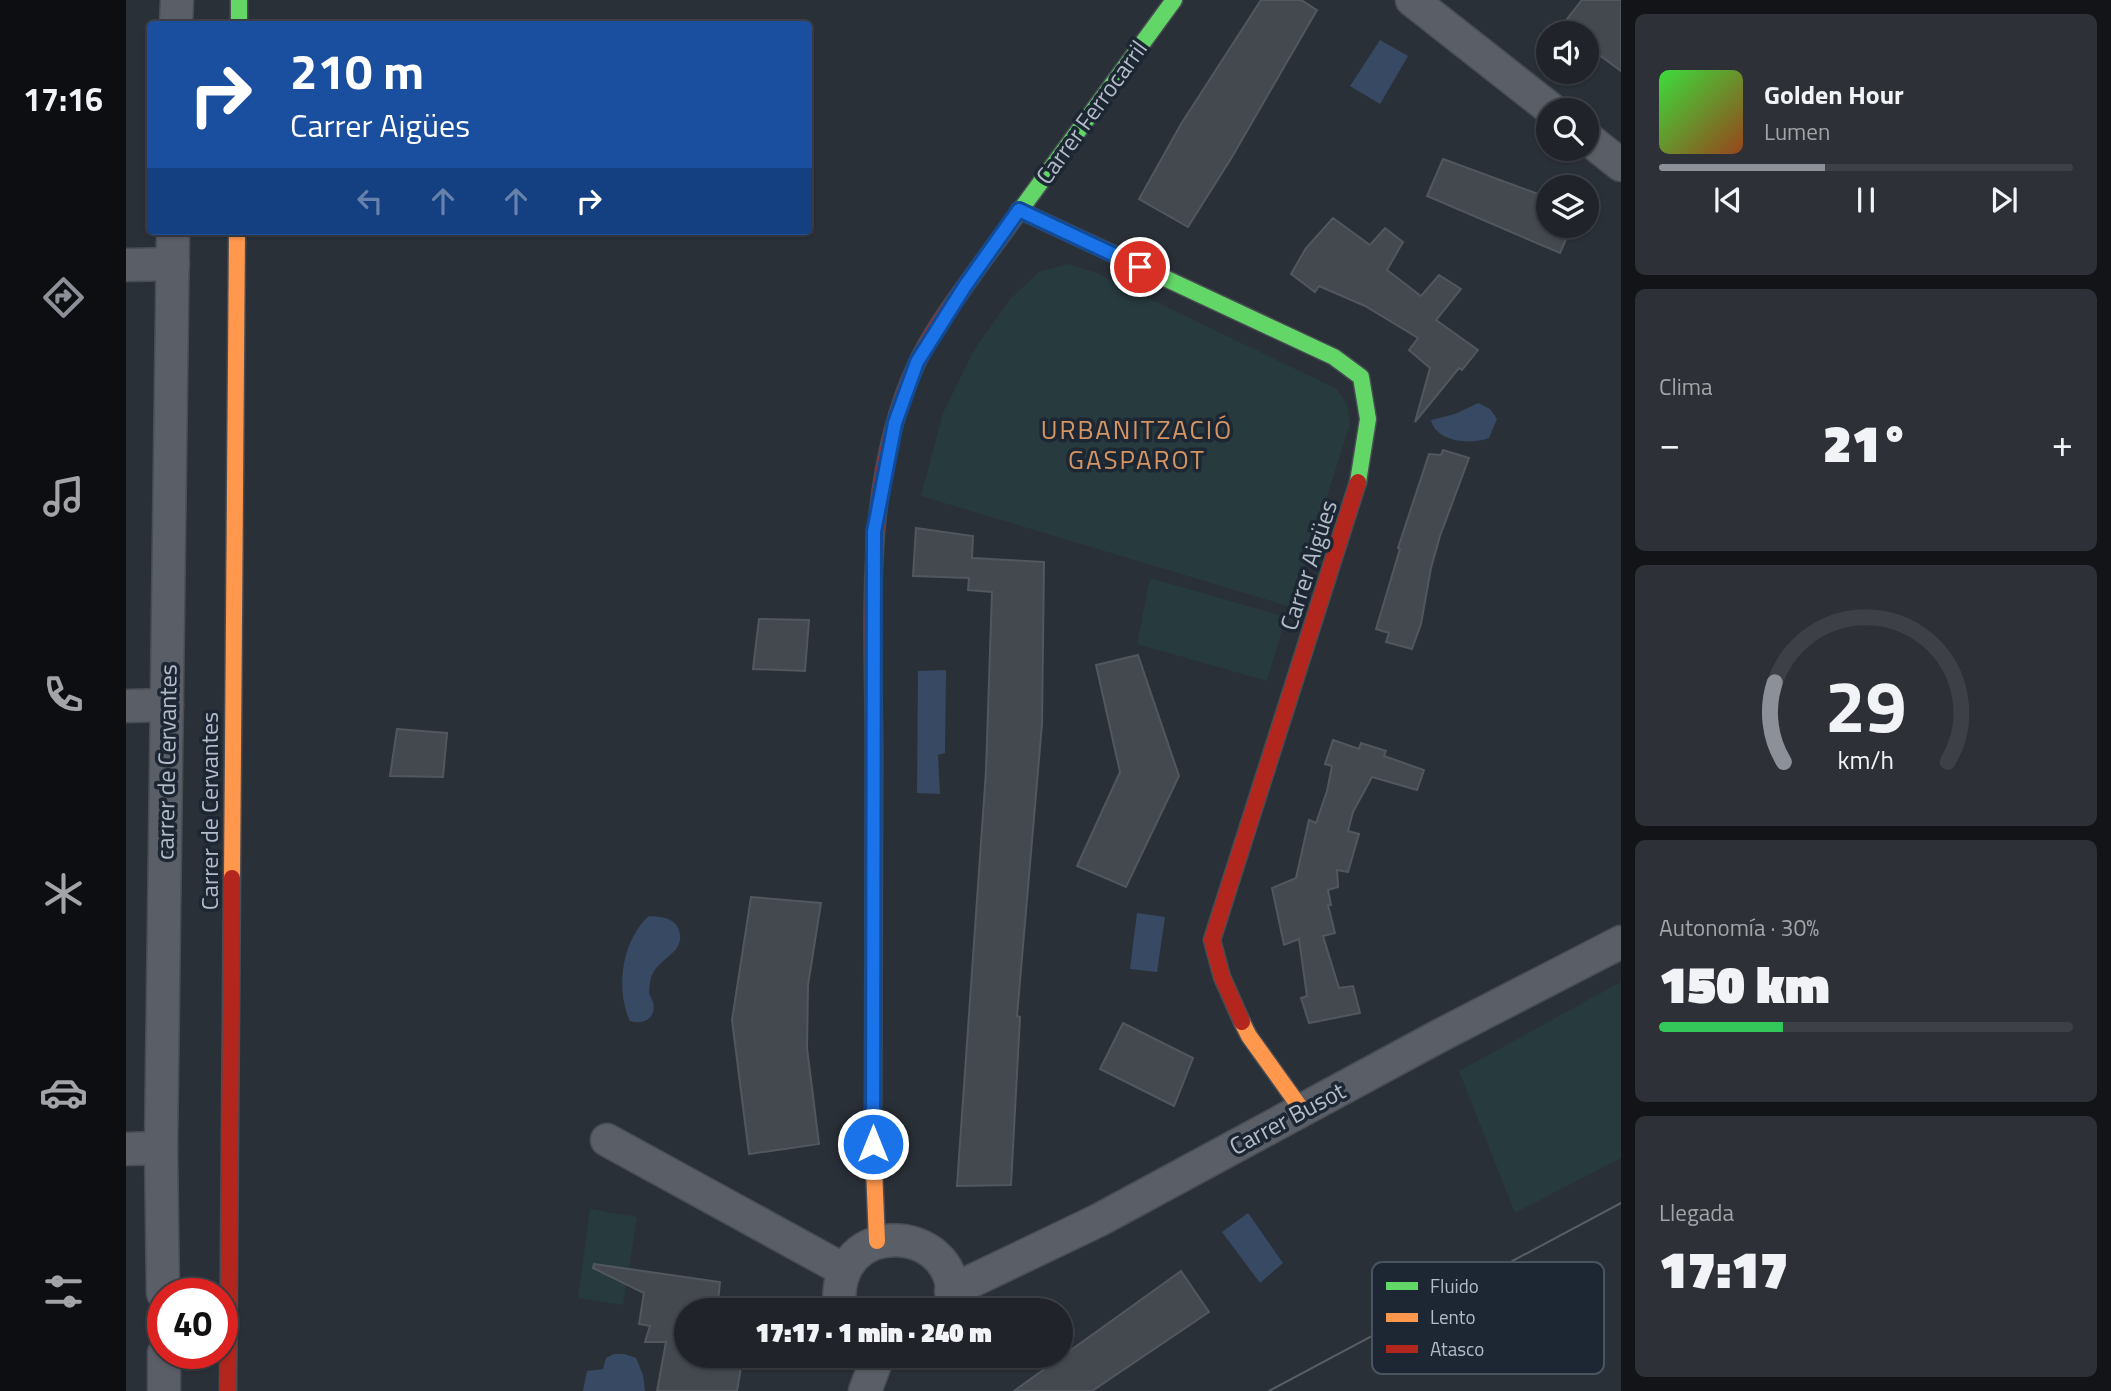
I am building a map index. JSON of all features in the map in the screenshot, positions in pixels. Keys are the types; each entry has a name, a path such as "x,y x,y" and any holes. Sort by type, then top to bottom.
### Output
{"street":[{"path":"176,21 177,0"},
{"path":"239,0 239,21"},
{"name":"Carrer Ferrocarril","path":"877,1241 873,1144 874,532 895,423 917,362 965,286 1174,0"},
{"path":"1412,0 1537,98"},
{"path":"1599,148 1621,165"},
{"name":"Carrer Aigües","path":"1019,210 1334,357 1362,377 1367,419 1357,487 1212,940 1222,977 1249,1036 1302,1110"},
{"name":"carrer de Cervantes","path":"163,1278 161,1148 173,235"},
{"name":"Carrer de Cervantes","path":"228,1391 237,235"},
{"path":"126,265 173,264"},
{"path":"126,706 167,705"},
{"name":"Carrer Busot","path":"956,1298 1302,1110 1621,942"},
{"path":"607,1140 844,1270"},
{"path":"126,1149 161,1148"},
{"path":"839,1298 844,1270 858,1253 877,1241 899,1238 921,1245 939,1258 950,1278 951,1298"},
{"path":"864,1391 873,1368"},
{"path":"164,1369 164,1391"}],"green space":[{"path":"1067,264 1092,271 1337,389 1347,404 1350,425 1291,607 921,496 943,413 974,350 1011,298 1039,272"},
{"path":"1150,578 1286,617 1267,681 1137,644"},
{"path":"1621,982 1621,1158 1515,1213 1459,1071"},
{"path":"590,1209 637,1217 623,1305 578,1298"}],"water":[{"path":"1380,40 1408,56 1380,104 1350,86"},
{"path":"1478,403 1490,409 1497,419 1489,438 1455,440 1434,427 1431,420 1455,414"},
{"path":"946,670 945,753 938,755 940,794 917,793 918,671"},
{"path":"1137,913 1165,917 1157,972 1130,969"},
{"path":"649,916 666,918 676,924 679,942 677,948 652,975 649,994 654,1006 651,1016 643,1022 630,1021 623,994 624,965 633,938"},
{"path":"1248,1213 1283,1263 1260,1283 1222,1232"},
{"path":"614,1354 636,1358 643,1375 645,1391 583,1391 587,1371 603,1369 606,1358"}],"building":[{"path":"1261,0 1301,0 1317,10 1188,227 1139,199 1181,124"},
{"path":"1582,0 1621,0 1621,71 1599,55 1599,21 1565,21"},
{"path":"1443,159 1536,193 1536,238 1567,238 1560,253 1427,196"},
{"path":"1333,218 1370,245 1385,228 1403,242 1387,270 1421,296 1439,275 1461,289 1436,320 1478,350 1462,370 1459,368 1415,422 1430,368 1409,350 1418,338 1365,306 1319,286 1315,292 1291,274 1306,248"},
{"path":"1443,450 1469,458 1440,536 1421,624 1412,649 1386,642 1389,633 1376,629 1400,549 1398,548 1429,454 1441,455"},
{"path":"916,528 973,536 972,558 1044,562 1042,724 1017,1016 1020,1017 1011,1185 957,1186 986,771 992,592 968,590 969,578 913,576"},
{"path":"759,619 809,620 805,671 753,669"},
{"path":"1138,655 1179,776 1126,887 1077,866 1120,772 1096,665"},
{"path":"397,729 447,733 443,777 390,776"},
{"path":"1333,740 1359,749 1361,743 1386,751 1384,756 1424,770 1417,790 1372,777 1353,812 1348,831 1359,834 1348,872 1337,870 1338,887 1328,890 1331,905 1328,905 1335,933 1323,936 1339,988 1353,986 1360,1013 1309,1023 1301,998 1307,996 1299,939 1284,945 1272,888 1296,878 1309,820 1316,823 1327,791 1332,766 1325,764"},
{"path":"751,897 821,903 808,985 807,1048 819,1144 749,1154 732,1020"},
{"path":"1123,1023 1193,1058 1174,1106 1100,1069"},
{"path":"594,1264 720,1282 718,1298 674,1298 674,1368 741,1368 737,1391 657,1391 666,1342 645,1342 650,1326 639,1324 644,1293 593,1268"},
{"path":"1181,1271 1209,1312 1092,1391 1014,1391 1046,1368 1073,1368 1073,1349"}],"tram line":[{"path":"1511,1262 1621,1203"},
{"path":"1269,1391 1372,1336"}],"traffic: fast":[{"path":"239,0 239,21"},
{"path":"978,268 1174,0"},
{"path":"1019,210 1334,357 1361,377 1368,419 1358,482"}],"traffic: slow":[{"path":"232,878 237,235"},
{"path":"874,754 873,1144 877,1241"},
{"path":"1242,1022 1249,1036 1302,1110"}],"traffic: jam":[{"path":"874,754 874,555 887,456 899,409 917,363 937,326 978,268"},
{"path":"1242,1022 1222,977 1212,940 1358,482"},
{"path":"228,1391 232,878"}],"district":[{"name":"URBANITZACIÓ GASPAROT","path":"1137,444"}],"route":[{"path":"873,1144 874,532 895,423 917,362 965,286 1019,210 1140,267"}]}
